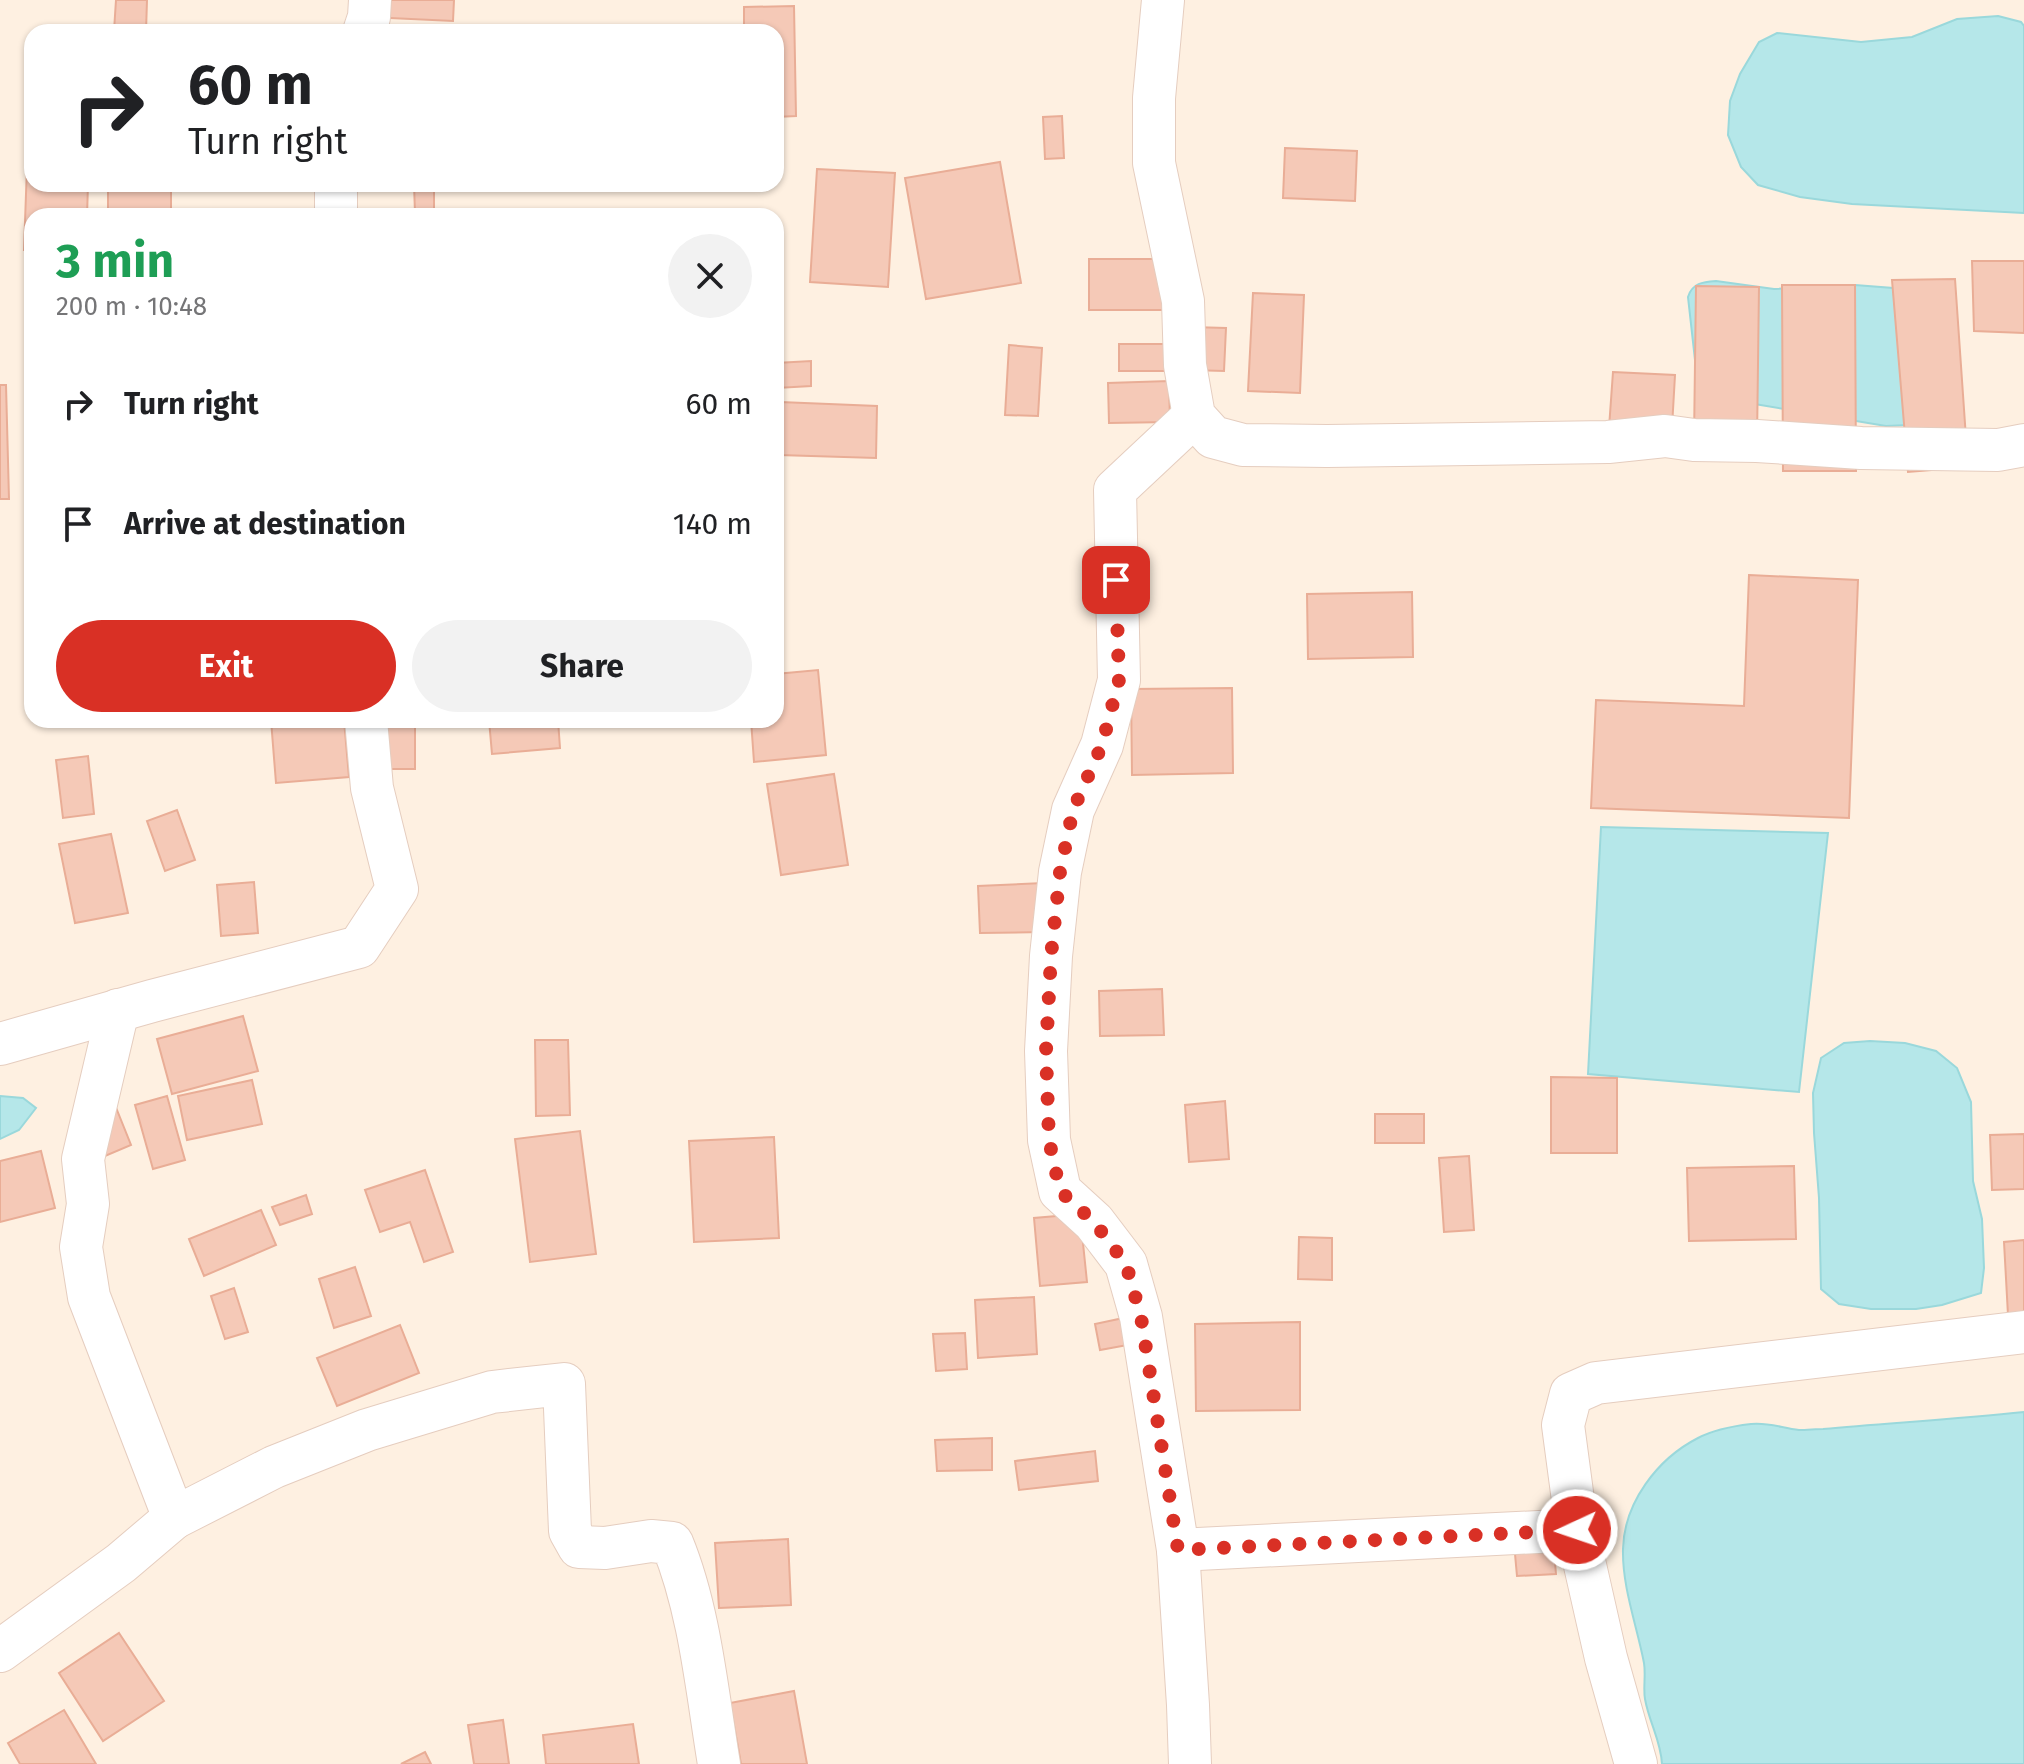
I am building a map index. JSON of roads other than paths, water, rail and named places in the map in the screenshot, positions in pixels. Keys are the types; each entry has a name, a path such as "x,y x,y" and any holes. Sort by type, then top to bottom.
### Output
{"street":[{"path":"367,24 370,0"},
{"path":"1163,0 1154,98 1154,163 1183,301 1185,365 1194,416 1213,437 1243,445 1327,446 1608,442 1665,436 1861,448 1998,450 2024,445"},
{"path":"1190,1764 1178,1550 1141,1317 1126,1264 1094,1222 1060,1191 1049,1140 1046,1051 1051,956 1060,872 1073,810 1102,745 1119,680 1115,490 1194,416"},
{"path":"0,1044 359,947 397,889 372,788 367,728"},
{"path":"118,1010 83,1159 88,1204 81,1247 89,1297 174,1518"},
{"path":"1636,1764 1606,1658 1577,1530 1563,1425 1571,1394 1596,1383 2024,1332"},
{"path":"0,1651 121,1563 174,1518 274,1467 367,1430 492,1392 564,1384 570,1531 579,1547 605,1548 651,1541 672,1543 682,1566 695,1622 719,1764"},
{"path":"1178,1550 1577,1530"}],"water":[{"path":"1998,16 2021,22 2024,26 2024,213 1852,204 1800,197 1758,185 1741,167 1728,135 1730,101 1740,74 1759,42 1777,33 1861,42 1912,37 1957,19"},
{"path":"1716,281 1774,289 1855,285 1893,288 1909,425 1886,426 1707,396 1696,369 1688,297 1695,286"},
{"path":"1601,827 1828,833 1799,1092 1588,1074"},
{"path":"1844,1043 1905,1043 1936,1051 1957,1068 1971,1102 1973,1181 1982,1219 1984,1268 1981,1293 1916,1309 1871,1309 1839,1304 1821,1289 1813,1093 1821,1058"},
{"path":"0,1096 23,1098 36,1108 19,1130 0,1139"},
{"path":"2024,1412 2024,1764 1662,1764 1645,1699 1644,1663 1627,1592 1623,1549 1629,1515 1636,1499 1669,1458 1704,1435 1751,1424 1805,1430"}]}
